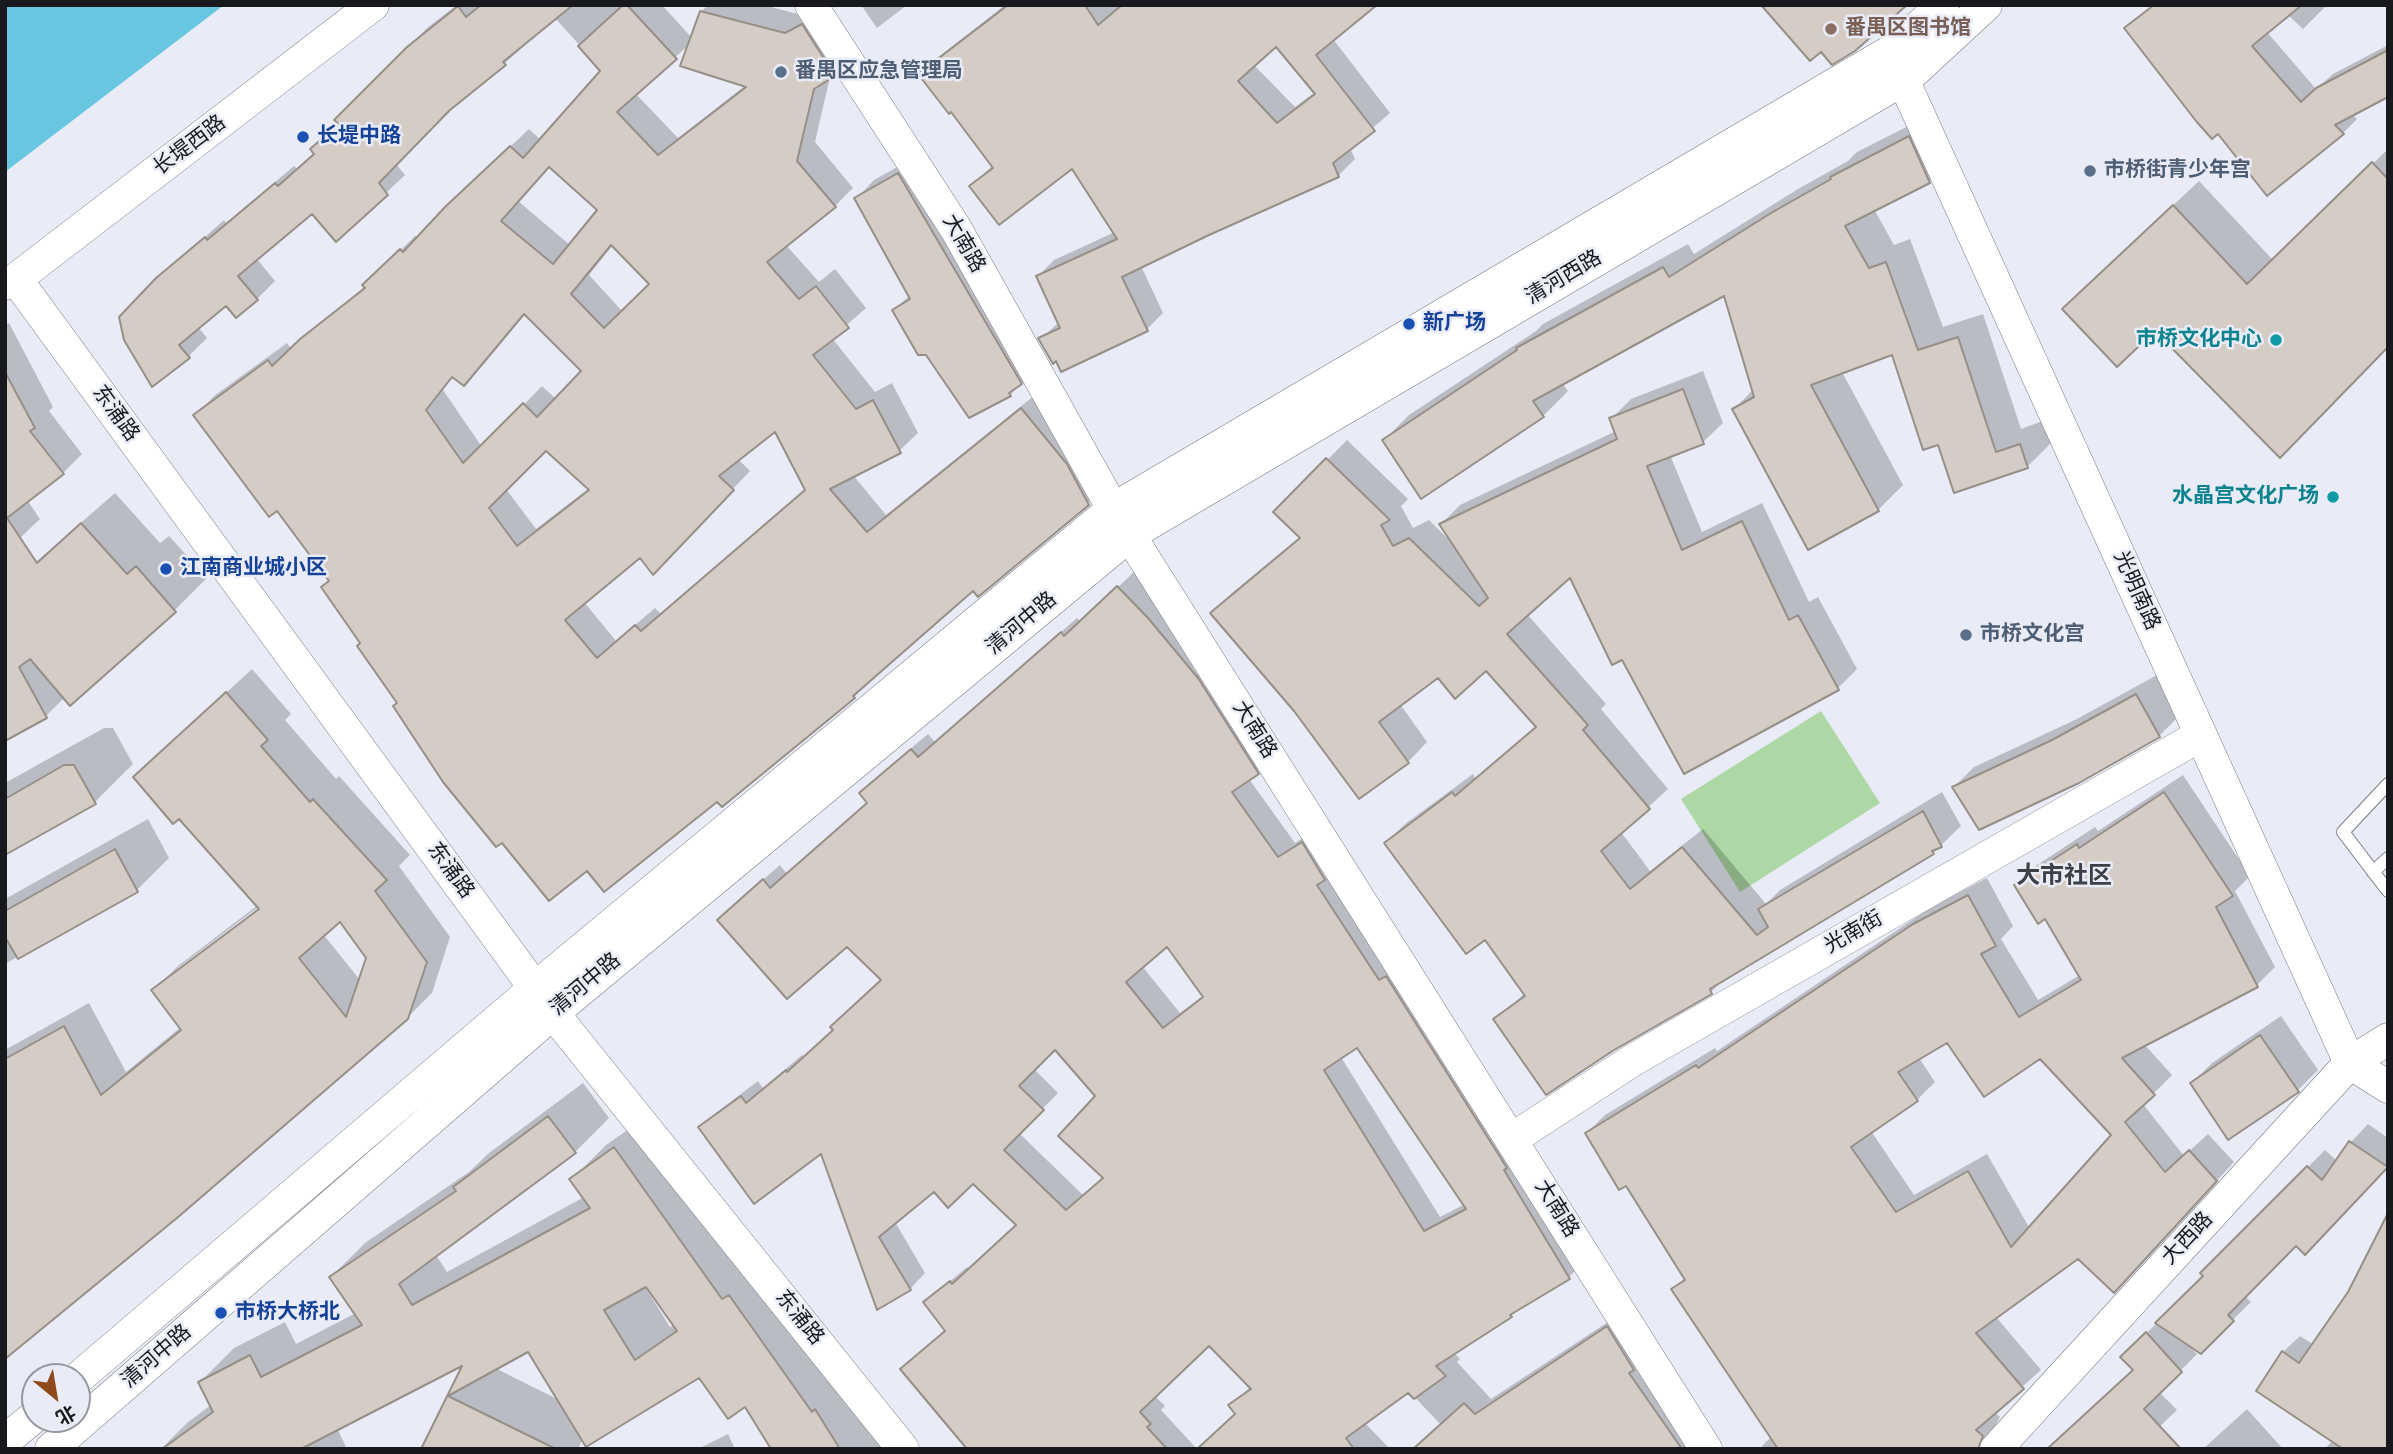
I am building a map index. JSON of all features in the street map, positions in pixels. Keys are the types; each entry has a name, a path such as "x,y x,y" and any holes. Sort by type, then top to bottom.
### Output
{"street":[{"name":"长堤西路","path":"11,281 373,5"},
{"name":"大南路","path":"811,5 956,229 1122,522 1706,1449"},
{"name":"清河西路","path":"1897,65 1943,5"},
{"name":"清河西路","path":"1122,522 1897,65 1986,5"},
{"name":"光明南路","path":"1897,65 2350,1063"},
{"name":"东涌路","path":"11,281 544,1000 903,1449"},
{"name":"清河中路","path":"91,1368 544,1000 1122,522"},
{"name":"光南街","path":"1512,1139 1633,1060 2201,734"},
{"name":"清河中路","path":"51,1449 544,1000"},
{"name":"大西路","path":"1996,1449 2350,1063 2388,1039"},
{"path":"2350,1063 2388,1087"},
{"path":"5,1441 21,1428"}],"lane":[{"path":"2388,784 2343,832 2388,891"},
{"path":"2373,872 2388,858"}],"green space":[{"path":"1821,711 1880,803 1740,892 1681,799"}],"water":[{"path":"5,5 224,5 5,172"}],"building":[{"path":"481,5 573,5 503,62 506,65 450,110 379,183 388,195 336,242 312,214 238,276 258,300 236,318 226,306 179,345 190,358 152,387 124,340 119,317 156,278 205,237 207,240 275,183 278,186 314,154 310,149 339,124 334,120 407,47 458,6 466,17"},
{"path":"623,5 627,5 677,59 617,112 658,155 746,87 680,66 700,11 785,33 802,24 835,76 814,89 797,161 836,207 767,262 799,299 816,286 849,328 813,355 856,409 873,400 901,453 830,489 867,532 1021,408 1067,464 1089,505 978,597 973,591 853,696 855,698 722,807 717,802 604,892 587,871 549,901 502,843 496,847 443,782 393,706 397,703 357,646 360,643 321,587 329,581 277,511 269,517 193,415 268,360 272,366 300,339 365,288 362,285 400,249 403,252 445,207 510,146 523,158 600,71 578,46","holes":["549,167 597,210 553,264 501,221","611,245 649,284 604,328 571,294","524,314 581,371 537,417 523,403 463,463 426,410 452,377 464,386","775,432 805,490 641,631 635,625 597,658 565,620 640,558 653,575 734,490 719,476","546,451 589,490 517,546 489,508"]},
{"path":"1008,5 1085,5 1098,25 1122,5 1377,5 1316,55 1375,131 1333,163 1339,177 1122,277 1148,331 1061,372 1056,361 1053,364 1038,338 1060,328 1036,276 1117,239 1072,169 999,225 969,186 993,168 918,74","holes":["1276,47 1315,94 1277,123 1238,81"]},
{"name":"番禺区图书馆","path":"1761,5 1907,5 1855,51 1832,65 1821,52 1810,61"},
{"path":"2154,5 2302,5 2252,46 2301,102 2316,88 2388,50 2388,97 2335,125 2344,134 2267,196 2218,134 2212,139 2196,121 2124,28"},
{"path":"1909,136 1930,183 1845,226 1869,268 1886,262 1918,350 1958,337 1996,452 2020,444 2028,468 1954,493 1938,445 1923,450 1892,355 1811,385 1879,511 1808,550 1732,409 1754,397 1724,296 1533,401 1544,417 1421,499 1382,440 1517,350 1516,348 1663,267 1669,277 1831,179 1830,177"},
{"path":"2372,162 2388,179 2388,347 2280,458 2155,331 2117,367 2062,309 2173,205 2247,284"},
{"path":"898,173 1022,384 1009,393 1011,396 969,418 926,355 918,355 892,310 910,299 854,198"},
{"path":"5,372 35,428 30,431 64,474 7,518 37,563 81,523 127,574 136,566 176,612 70,706 30,659 19,667 47,718 5,741"},
{"path":"1683,389 1704,444 1647,466 1682,550 1742,521 1789,620 1798,615 1839,690 1684,774 1622,660 1612,665 1570,578 1507,634 1588,725 1583,730 1650,809 1601,851 1630,889 1682,847 1757,935 1768,927 1758,909 1923,811 1942,847 1710,989 1712,994 1614,1050 1546,1095 1493,1019 1525,996 1485,940 1466,954 1384,843 1452,792 1455,796 1536,727 1486,671 1455,699 1438,678 1379,722 1409,763 1359,799 1294,711 1210,613 1300,538 1273,512 1326,458 1390,520 1381,525 1393,546 1409,538 1479,606 1488,598 1439,524 1617,439 1609,418"},
{"path":"1117,586 1148,618 1198,678 1259,774 1232,792 1278,857 1302,842 1325,880 1317,885 1379,980 1386,976 1507,1168 1504,1170 1570,1279 1510,1315 1512,1317 1436,1366 1446,1376 1414,1399 1408,1393 1346,1438 1354,1449 1197,1449 1235,1414 1228,1405 1251,1389 1209,1346 1140,1412 1151,1424 1147,1427 1167,1449 967,1449 900,1369 945,1331 923,1302 950,1281 952,1284 1016,1225 973,1184 948,1208 934,1192 879,1237 911,1290 877,1310 821,1154 754,1204 698,1127 741,1096 746,1103 786,1070 787,1072 833,1030 830,1027 881,980 847,947 787,999 717,920 763,879 770,888 867,803 859,793 911,749 918,757 1061,632 1064,636","holes":["1167,947 1203,997 1163,1028 1126,982","1357,1048 1466,1209 1424,1231 1324,1070","1055,1050 1095,1096 1058,1136 1103,1178 1066,1210 1004,1150 1044,1110 1019,1086"]},
{"path":"226,692 268,740 261,746 310,802 313,799 387,880 375,891 427,962 408,1019 177,1218 5,1359 5,1059 64,1026 101,1095 181,1030 151,990 259,909 179,819 173,824 133,777","holes":["340,922 366,958 346,1017 299,958"]},
{"path":"2136,694 2160,737 2079,783 1979,830 1952,787 2052,740"},
{"path":"64,765 74,765 96,804 5,855 5,799"},
{"path":"2164,792 2233,896 2216,907 2258,987 2122,1058 2155,1095 2125,1122 2165,1172 2189,1150 2217,1181 2114,1293 2078,1259 1976,1333 2024,1389 1976,1430 1983,1436 1978,1449 1778,1449 1671,1289 1685,1280 1626,1186 1619,1190 1585,1133 1696,1065 1698,1068 1913,924 1968,895 1996,946 1981,954 2019,1017 2081,980 2045,919 2038,924 2014,885 2077,844 2079,848","holes":["1947,1043 1984,1097 2040,1059 2111,1135 2011,1247 1968,1171 1896,1212 1851,1147 1918,1101 1898,1072"]},
{"path":"115,849 138,892 18,959 5,937 5,911"},
{"path":"2260,1035 2299,1092 2228,1140 2190,1083"},
{"path":"548,1116 576,1153 399,1284 412,1305 590,1208 569,1179 614,1147 722,1299 729,1295 812,1412 815,1409 840,1449 771,1449 745,1407 728,1419 699,1378 586,1447 528,1352 448,1396 556,1449 421,1449 462,1366 301,1449 162,1449 213,1412 198,1382 250,1355 261,1377 362,1325 329,1277 456,1191 453,1187","holes":["646,1287 677,1331 635,1360 604,1310"]},
{"path":"2349,1141 2388,1167 2305,1255 2296,1246 2228,1315 2234,1321 2201,1354 2155,1323 2203,1276 2200,1273 2307,1166 2322,1180"},
{"path":"2388,1213 2388,1449 2343,1449 2256,1391 2282,1351 2299,1363 2348,1292"},
{"path":"1607,1326 1634,1370 1629,1373 1682,1449 1413,1449 1464,1403 1475,1414"},
{"path":"2146,1332 2182,1372 2144,1409 2181,1449 2047,1449 2133,1370 2120,1357"}],"place":[{"name":"番禺区图书馆","path":"1831,29"},
{"name":"番禺区应急管理局","path":"781,72"},
{"name":"长堤中路","path":"303,137"},
{"name":"市桥街青少年宫","path":"2090,171"},
{"name":"新广场","path":"1409,324"},
{"name":"市桥文化中心","path":"2276,340"},
{"name":"水晶宫文化广场","path":"2333,497"},
{"name":"江南商业城小区","path":"166,569"},
{"name":"市桥文化宫","path":"1966,635"},
{"name":"市桥大桥北","path":"221,1313"}],"district":[{"name":"大市社区","path":"2064,877"}]}
